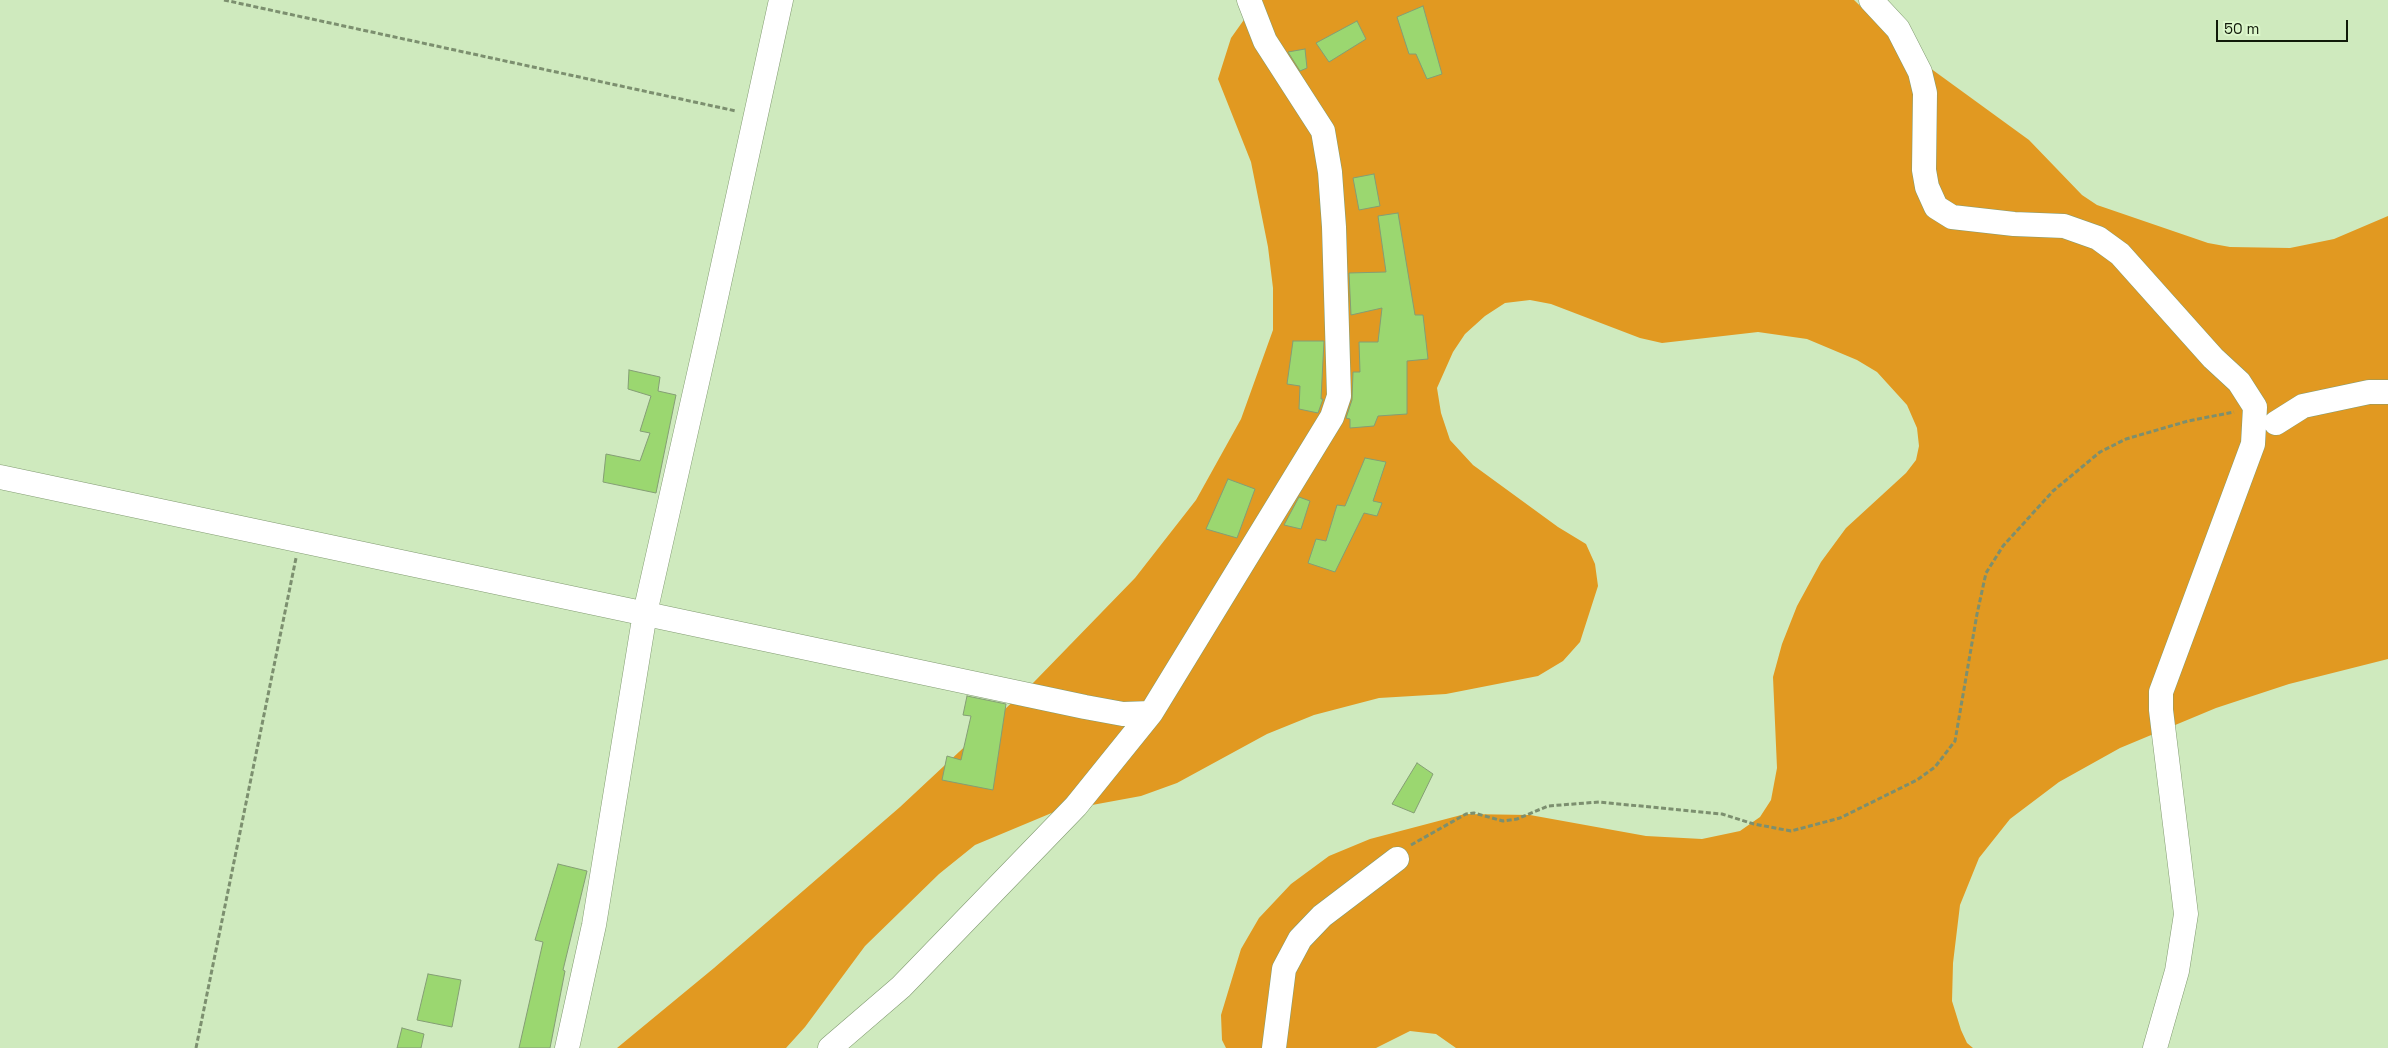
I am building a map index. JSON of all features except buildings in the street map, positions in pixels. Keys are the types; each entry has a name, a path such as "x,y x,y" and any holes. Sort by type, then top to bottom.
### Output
{"street":[{"path":"567,1048 594,925 645,613 781,0"},
{"path":"830,1048 901,988 1076,806 1151,713 1332,417 1339,396 1334,227 1330,172 1323,131 1265,40 1249,0"},
{"path":"1872,0 1898,29 1920,72 1925,93 1924,170 1927,187 1936,207 1942,213 1952,217 2014,224 2064,226 2098,238 2120,254 2213,358 2239,382 2255,407 2254,444 2161,692 2161,710 2186,902 2177,971 2154,1048"},
{"path":"2276,423 2303,406 2368,392 2388,392"},
{"path":"0,477 1123,714 1151,713"},
{"path":"1274,1048 1284,968 1300,939 1322,916 1397,859"}],"path":[{"path":"224,0 756,116"},
{"path":"1397,859 1414,842 1466,814 1510,820 1548,806 1599,802 1722,814 1754,824 1791,830 1840,818 1917,780 1935,767 1955,741 1986,573 2003,546 2053,491 2100,452 2126,439 2188,421 2222,414"},
{"path":"196,1048 300,541"}],"shaded area":[{"path":"1258,0 1854,0 1908,52 2029,140 2082,195 2097,205 2208,243 2230,247 2290,248 2334,239 2388,216 2388,659 2289,684 2216,708 2120,748 2059,782 2010,819 1979,858 1960,905 1953,963 1952,1001 1961,1030 1967,1043 1973,1048 1456,1048 1436,1034 1410,1031 1376,1048 1226,1048 1222,1040 1221,1015 1241,949 1259,918 1291,884 1329,856 1370,839 1465,814 1530,815 1646,836 1702,839 1740,831 1760,817 1771,800 1777,768 1773,677 1782,644 1797,606 1821,562 1846,528 1906,473 1916,460 1919,446 1917,428 1907,405 1877,372 1857,360 1807,339 1758,332 1662,343 1640,338 1551,304 1530,300 1505,303 1485,316 1465,334 1453,352 1437,388 1441,413 1450,440 1473,465 1558,527 1586,544 1595,564 1598,586 1580,642 1563,661 1538,676 1446,694 1379,698 1314,715 1267,734 1177,783 1141,796 1054,812 975,845 939,874 865,946 805,1027 786,1048 617,1048 714,968 900,807 1034,682 1135,578 1196,500 1241,419 1273,330 1273,288 1268,247 1251,162 1218,79 1231,38"}]}
